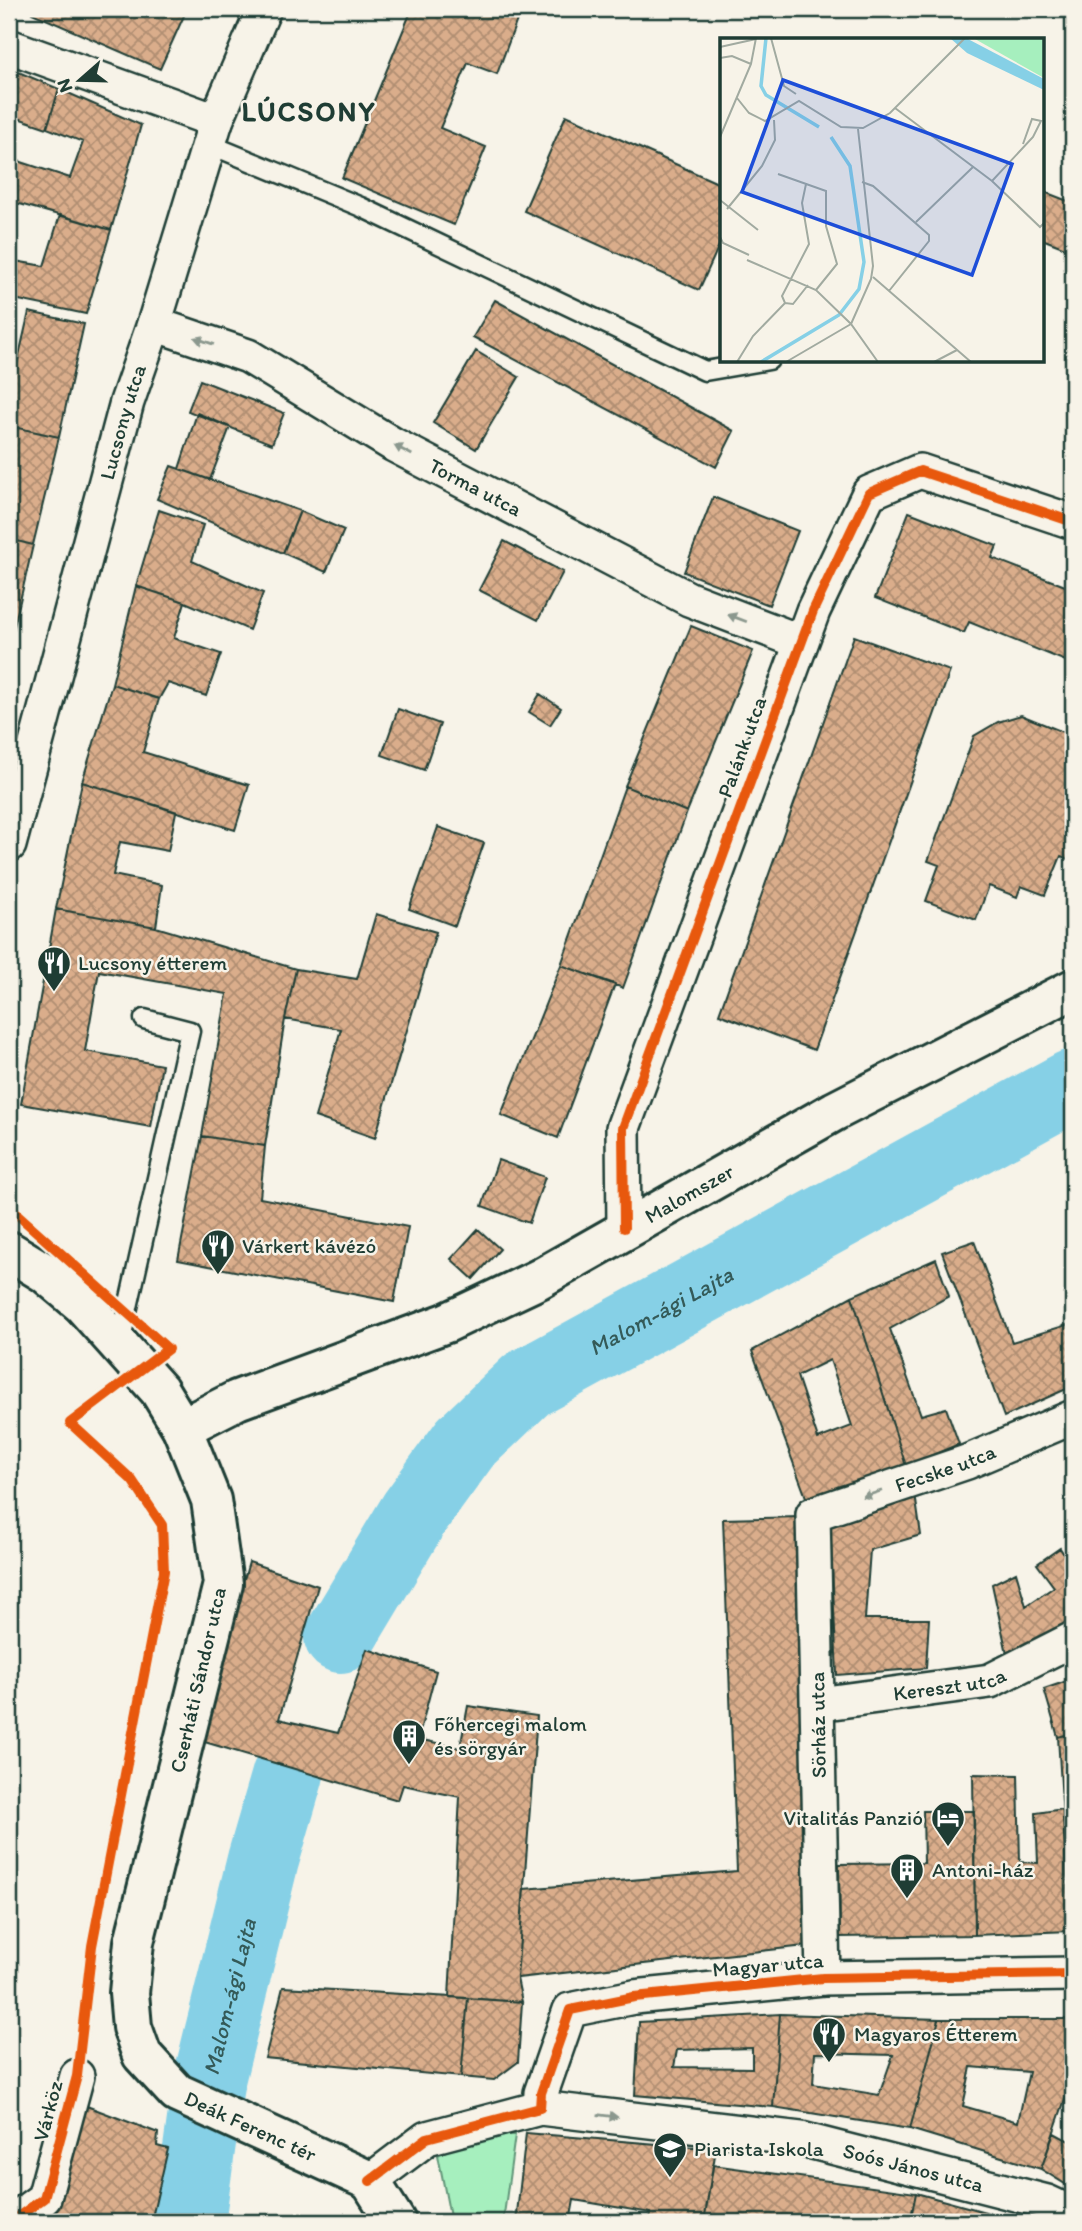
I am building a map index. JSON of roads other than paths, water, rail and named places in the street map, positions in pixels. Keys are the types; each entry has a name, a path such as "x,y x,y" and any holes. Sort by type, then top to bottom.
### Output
{"main road":[{"name":"Malomszer","path":"182,1428 237,1400 446,1323 539,1279 624,1228 835,1111 1073,989"},
{"name":"Cserháti Sándor utca","path":"9,1251 55,1281 120,1343 159,1390 182,1428 211,1500 223,1584 134,1942 130,1993 132,2027 142,2055"},
{"name":"Deák Ferenc tér","path":"142,2055 177,2093 246,2127 370,2181"},
{"path":"370,2181 396,2222"}],"street":[{"name":"Lucsony utca","path":"9,845 127,402 154,324 212,132 264,9"},
{"path":"9,47 212,132"},
{"name":"Torma utca","path":"154,324 248,356 394,445 677,593 801,642"},
{"name":"Palánk utca","path":"624,1228 623,1128 813,611 869,494 920,471 1073,522"},
{"name":"Fecske utca","path":"813,1514 967,1462 1073,1417"},
{"name":"Sörház utca","path":"813,1514 823,1978"},
{"name":"Kereszt utca","path":"818,1703 990,1681 1073,1639"},
{"name":"Magyar utca","path":"540,2108 541,2094 570,2010 634,1997 823,1978 1073,1974"},
{"name":"Várköz","path":"11,2222 44,2198 77,2076"},
{"path":"370,2181 427,2138 540,2108"},
{"name":"Soós János utca","path":"540,2108 802,2139 1056,2213"}],"lane":[{"path":"212,132 361,207 705,371 757,362"},
{"path":"120,1343 190,1031 144,1019"}],"waterway":[{"name":"Malom-ági Lajta","path":"340,1637 415,1512 465,1443 527,1384 1073,1085"},
{"name":"Malom-ági Lajta","path":"189,2222 208,2084 263,1860 288,1774"}],"place":[{"name":"Lucsony étterem","path":"54,993"},
{"name":"Várkert kávézó","path":"218,1276"},
{"name":"Főhercegi malom és sörgyár","path":"409,1766"},
{"name":"Vitalitás Panzió","path":"948,1848"},
{"name":"Antoni-ház","path":"907,1900"},
{"name":"Magyaros Étterem","path":"829,2064"},
{"name":"Piarista Iskola","path":"670,2179"}],"district":[{"name":"LÚCSONY","path":"309,111"}]}
